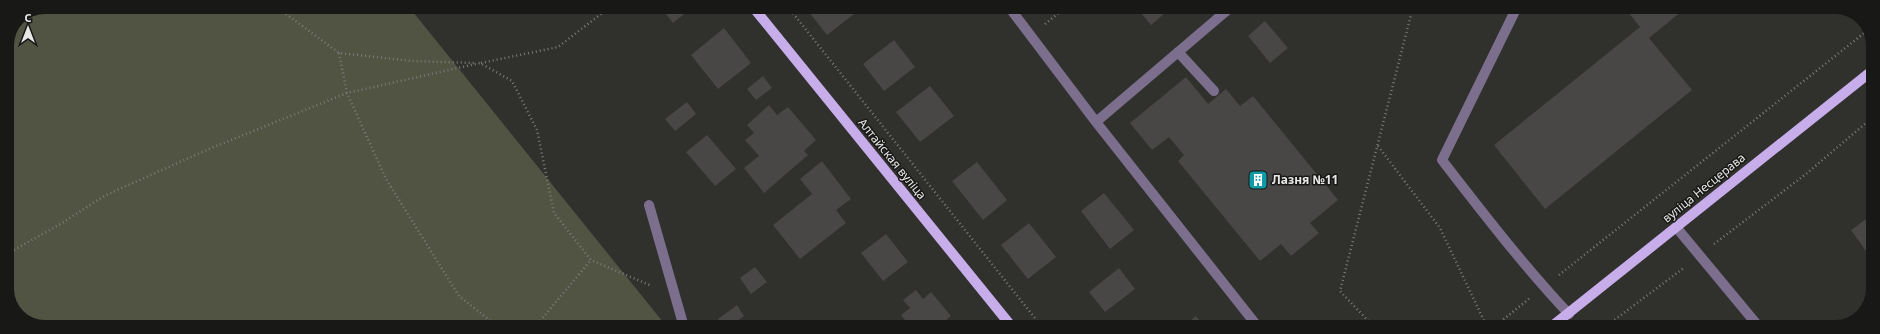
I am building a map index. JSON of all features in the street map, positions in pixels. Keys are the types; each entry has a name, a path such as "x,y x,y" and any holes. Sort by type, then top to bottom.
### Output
{"main road":[{"name":"Алтайская вуліца","path":"759,14 1006,320"},
{"name":"вуліца Несцерава","path":"1561,320 1866,76"}],"street":[{"path":"1014,14 1096,122 1252,320"},
{"path":"1096,122 1223,14"},
{"path":"1514,14 1442,160 1488,220 1544,287 1569,314"},
{"path":"1178,52 1214,91"},
{"path":"649,205 682,320"},
{"path":"1676,227 1752,320"}],"path":[{"path":"286,14 340,53 412,61 480,63 512,81 537,130 554,213 591,260 675,295"},
{"path":"14,250 62,223 104,196 209,149 347,93 558,47 601,14"},
{"path":"794,14 1036,320"},
{"path":"1030,35 1057,14"},
{"path":"1367,320 1340,291 1411,14"},
{"path":"1503,320 1864,33"},
{"path":"340,53 347,93 386,179 459,296 489,320"},
{"path":"1614,320 1806,174 1866,123"},
{"path":"1378,146 1440,228 1484,320"},
{"path":"541,320 591,260"}],"green space":[{"path":"45,14 415,14 661,320 41,320 26,314 19,306 14,291 14,45 16,33 28,19 33,16"}],"building":[{"path":"666,14 684,14 673,23"},
{"path":"810,14 854,14 827,35"},
{"path":"1142,14 1164,14 1151,25"},
{"path":"1630,14 1678,14 1649,38 1692,90 1545,209 1494,145 1640,27"},
{"path":"1265,21 1288,48 1270,63 1248,36"},
{"path":"724,28 751,63 718,89 691,55"},
{"path":"894,40 915,67 884,91 863,64"},
{"path":"763,76 772,88 756,100 747,89"},
{"name":"Лазня №11","path":"1186,77 1208,104 1226,89 1240,106 1253,96 1338,200 1310,223 1319,233 1291,256 1281,244 1260,261 1178,161 1184,155 1169,137 1152,150 1130,123"},
{"path":"930,86 954,116 920,142 896,112"},
{"path":"687,102 696,114 675,131 665,119"},
{"path":"769,105 777,115 788,107 816,140 804,151 808,155 764,193 744,168 759,156 745,140 754,133 747,125"},
{"path":"707,135 736,169 715,186 686,152"},
{"path":"822,161 851,199 836,210 846,223 800,259 773,225 812,194 800,179"},
{"path":"977,162 1007,200 983,220 952,181"},
{"path":"1104,193 1134,230 1110,249 1081,211"},
{"path":"1866,219 1866,251 1851,230"},
{"path":"1029,223 1056,257 1028,279 1001,245"},
{"path":"886,234 908,262 883,281 861,253"},
{"path":"755,267 767,282 751,294 740,278"},
{"path":"1119,268 1135,289 1105,312 1089,292"},
{"path":"916,290 923,299 931,292 951,316 946,320 905,320 901,315 910,308 903,300"},
{"path":"737,305 744,316 739,320 718,319"},
{"path":"1196,316 1199,320 1191,320"}],"place":[{"name":"Лазня №11","path":"1258,180"}]}
